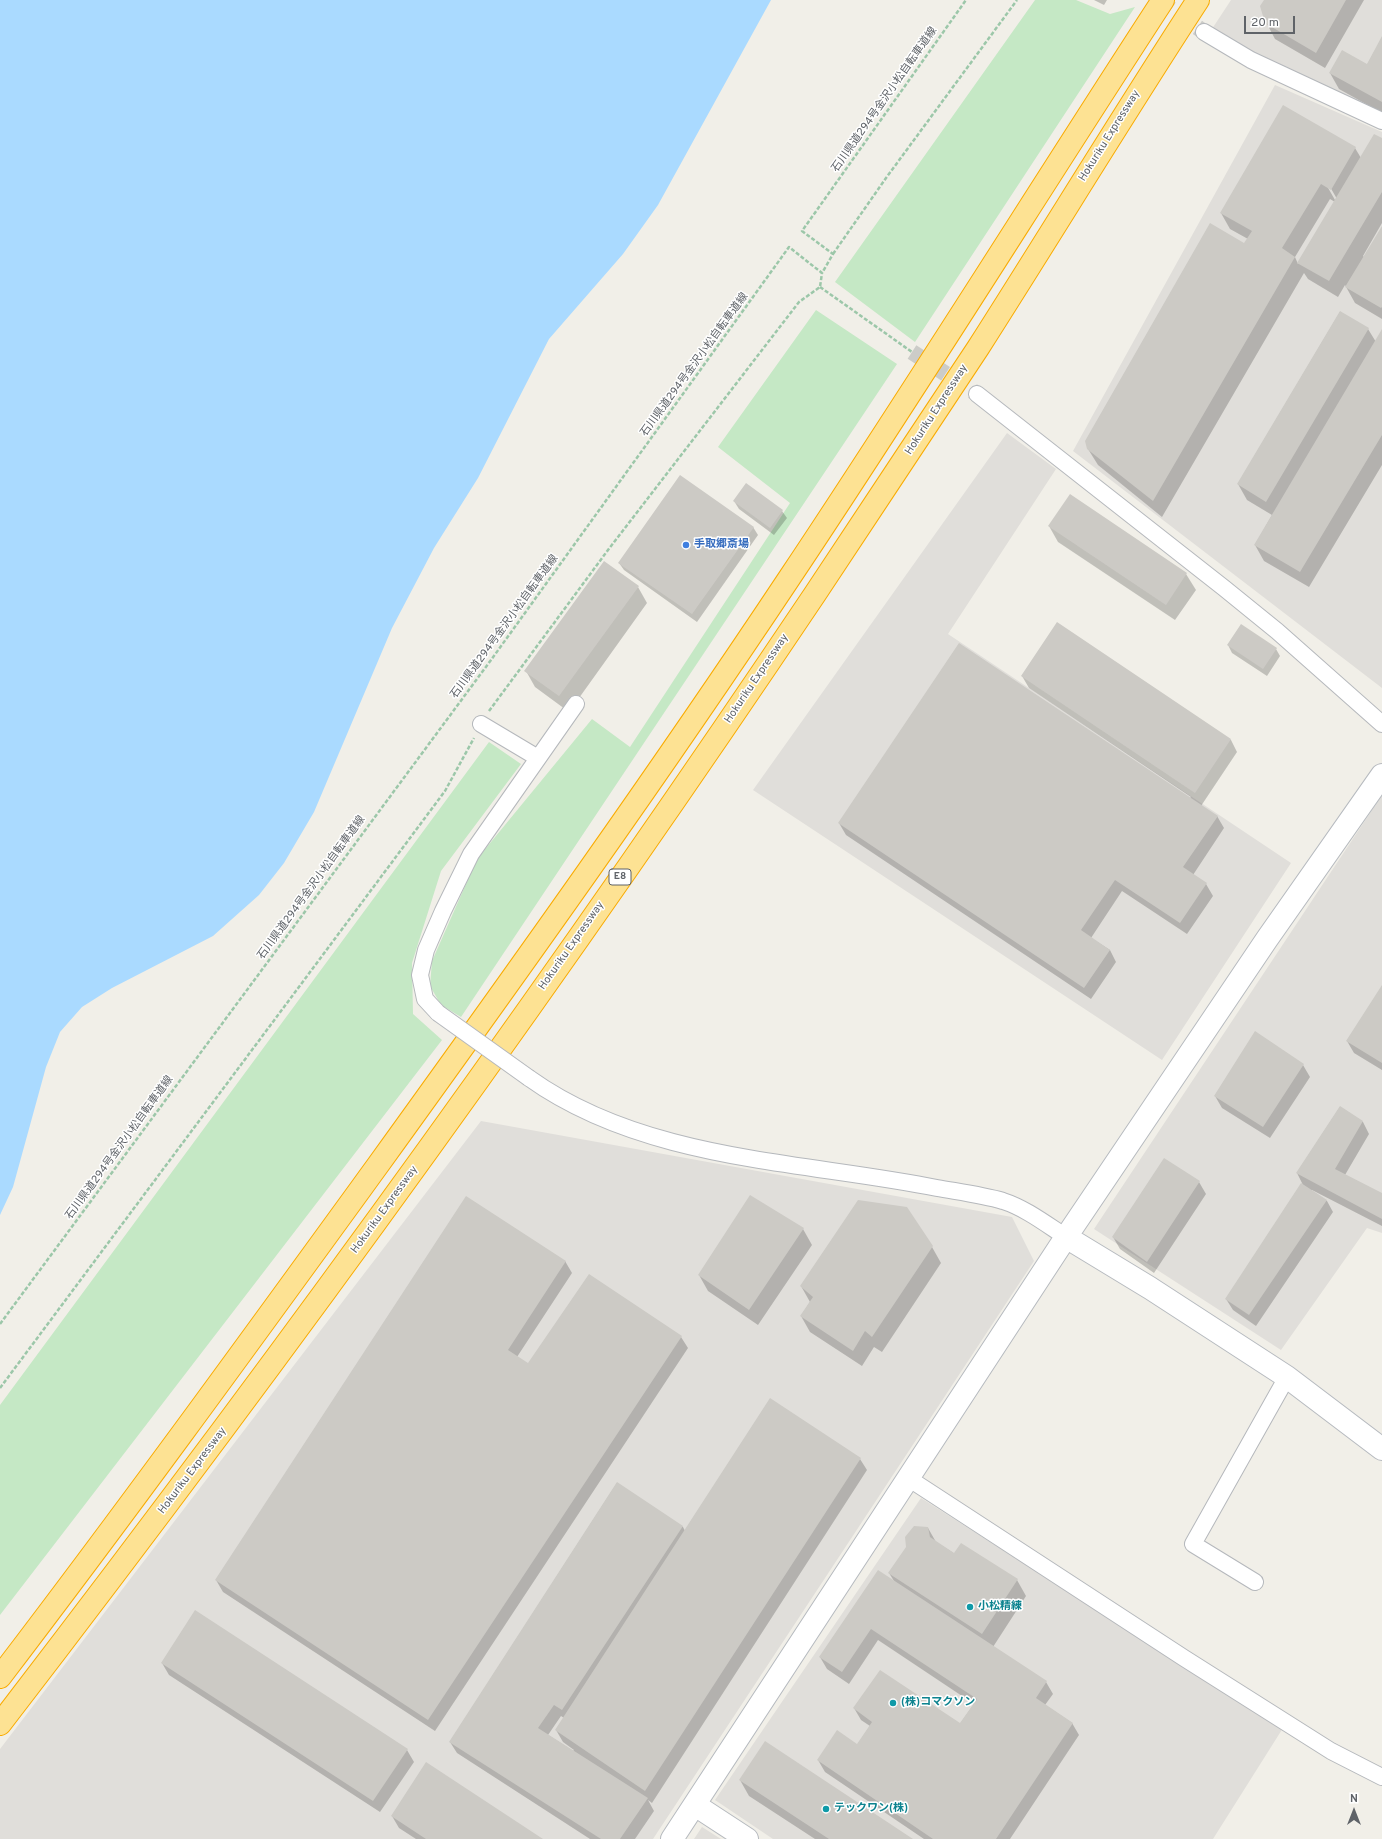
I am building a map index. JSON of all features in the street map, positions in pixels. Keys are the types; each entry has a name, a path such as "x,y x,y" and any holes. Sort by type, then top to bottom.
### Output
{"highway":[{"name":"E8","path":"0,1676 97,1549 228,1371 619,830 790,577 951,332 1163,0"},
{"name":"Hokuriku Expressway","path":"0,1724 262,1379 410,1176 648,838 813,597 978,348 1151,72 1198,0"}],"street":[{"path":"1204,32 1251,60 1382,121"},
{"path":"977,394 1277,631 1382,724"},
{"path":"576,704 471,854 443,911 426,950 420,975 425,999 438,1013 549,1092 596,1117 652,1137 718,1153 860,1174 1003,1201 1032,1215 1150,1288 1287,1376 1382,1449"},
{"path":"481,724 538,758"},
{"path":"672,1839 1066,1237 1267,939 1382,775"},
{"path":"1255,1582 1193,1544 1287,1376"},
{"path":"908,1478 1184,1658 1331,1751 1382,1777"},
{"path":"695,1805 747,1839"}],"path":[{"name":"石川県道294号金沢小松自転車道線","path":"833,254 802,231 966,0"},
{"path":"0,1388 445,791 490,708 608,550 799,302 820,287 822,273 833,254 886,178 1017,0"},
{"name":"石川県道294号金沢小松自転車道線","path":"0,1324 505,640 789,247 822,273"},
{"path":"820,287 912,352"}],"shaded area":[{"path":"1231,0 1382,0 1382,115 1210,32"},
{"path":"1275,85 1382,132 1382,688 1073,451"},
{"path":"1007,433 1056,469 948,634 1291,863 1162,1060 753,790"},
{"path":"1382,795 1382,1233 1367,1228 1281,1350 1094,1229"},
{"path":"481,1121 1012,1217 1034,1261 653,1839 0,1839 0,1749"},
{"path":"921,1498 1283,1728 1213,1839 773,1839 715,1800"},
{"path":"702,1827 721,1839 694,1839"}],"green space":[{"path":"1035,0 1076,0 1110,14 1135,7 915,342 835,282"},
{"path":"816,310 897,364 461,1017 441,1005 430,986 432,961 477,859 592,719 630,747 790,503 718,447"},
{"path":"489,742 521,764 441,871 412,963 413,1014 442,1040 0,1615 0,1405"}],"water":[{"path":"0,0 771,0 658,205 623,254 549,339 478,478 434,548 392,628 314,812 284,863 259,895 213,936 112,988 82,1007 60,1032 46,1067 13,1187 0,1215"}],"building":[{"path":"1264,0 1346,0 1316,53 1265,23 1260,6"},
{"path":"1382,36 1382,102 1329,73 1342,50 1367,64"},
{"path":"1283,105 1356,147 1331,190 1321,184 1282,248 1295,257 1153,501 1087,449 1085,441 1210,223 1244,243 1252,231 1220,213"},
{"path":"1374,134 1382,138 1382,192 1329,281 1297,263"},
{"path":"1382,226 1382,307 1381,308 1345,287"},
{"path":"1340,311 1369,328 1266,502 1237,484"},
{"path":"1382,329 1382,435 1300,572 1254,545"},
{"name":"手取郷斎場","path":"680,475 754,527 692,614 618,563"},
{"path":"746,483 783,510 770,528 733,501"},
{"path":"1070,494 1187,573 1166,605 1048,526"},
{"path":"604,561 639,586 559,696 524,671"},
{"path":"1057,622 1231,739 1195,793 1021,676"},
{"path":"1241,624 1277,648 1263,669 1227,645"},
{"path":"959,643 1218,816 1183,867 1207,883 1180,923 1115,880 1081,930 1110,950 1084,988 838,823"},
{"path":"1382,985 1382,1063 1346,1041"},
{"path":"1255,1031 1304,1064 1263,1127 1214,1096"},
{"path":"1340,1106 1363,1121 1335,1169 1382,1193 1382,1219 1296,1173"},
{"path":"1164,1158 1200,1181 1147,1262 1112,1237"},
{"path":"1301,1183 1327,1200 1249,1315 1225,1299"},
{"path":"750,1195 804,1228 749,1310 698,1275"},
{"path":"466,1196 566,1261 508,1350 528,1363 589,1274 682,1336 428,1720 215,1580"},
{"path":"858,1200 907,1207 933,1246 872,1337 865,1331 853,1351 800,1316 813,1297 800,1286"},
{"path":"770,1398 861,1458 645,1791 555,1730"},
{"path":"617,1482 683,1526 562,1710 554,1705 538,1728 648,1798 620,1839 601,1839 449,1742"},
{"name":"小松精練","path":"914,1526 928,1527 930,1537 954,1553 961,1543 1018,1579 982,1634 888,1573 906,1547 905,1537"},
{"name":"(株)コマクソン","path":"878,1570 1047,1681 1036,1698 1073,1723 996,1839 933,1839 817,1760 837,1730 857,1744 872,1722 853,1708 880,1670 960,1723 977,1699 871,1629 842,1672 819,1657"},
{"path":"195,1610 408,1749 373,1801 161,1663"},
{"name":"テックワン(株)","path":"765,1741 913,1839 829,1839 739,1780"},
{"path":"426,1762 543,1839 426,1839 391,1816"}],"tunnel":[{"path":"1158,0 1204,32"},
{"path":"912,352 977,394"}],"place":[{"name":"手取郷斎場","path":"686,545"},
{"name":"小松精練","path":"970,1607"},
{"name":"(株)コマクソン","path":"893,1703"},
{"name":"テックワン(株)","path":"826,1809"}]}
